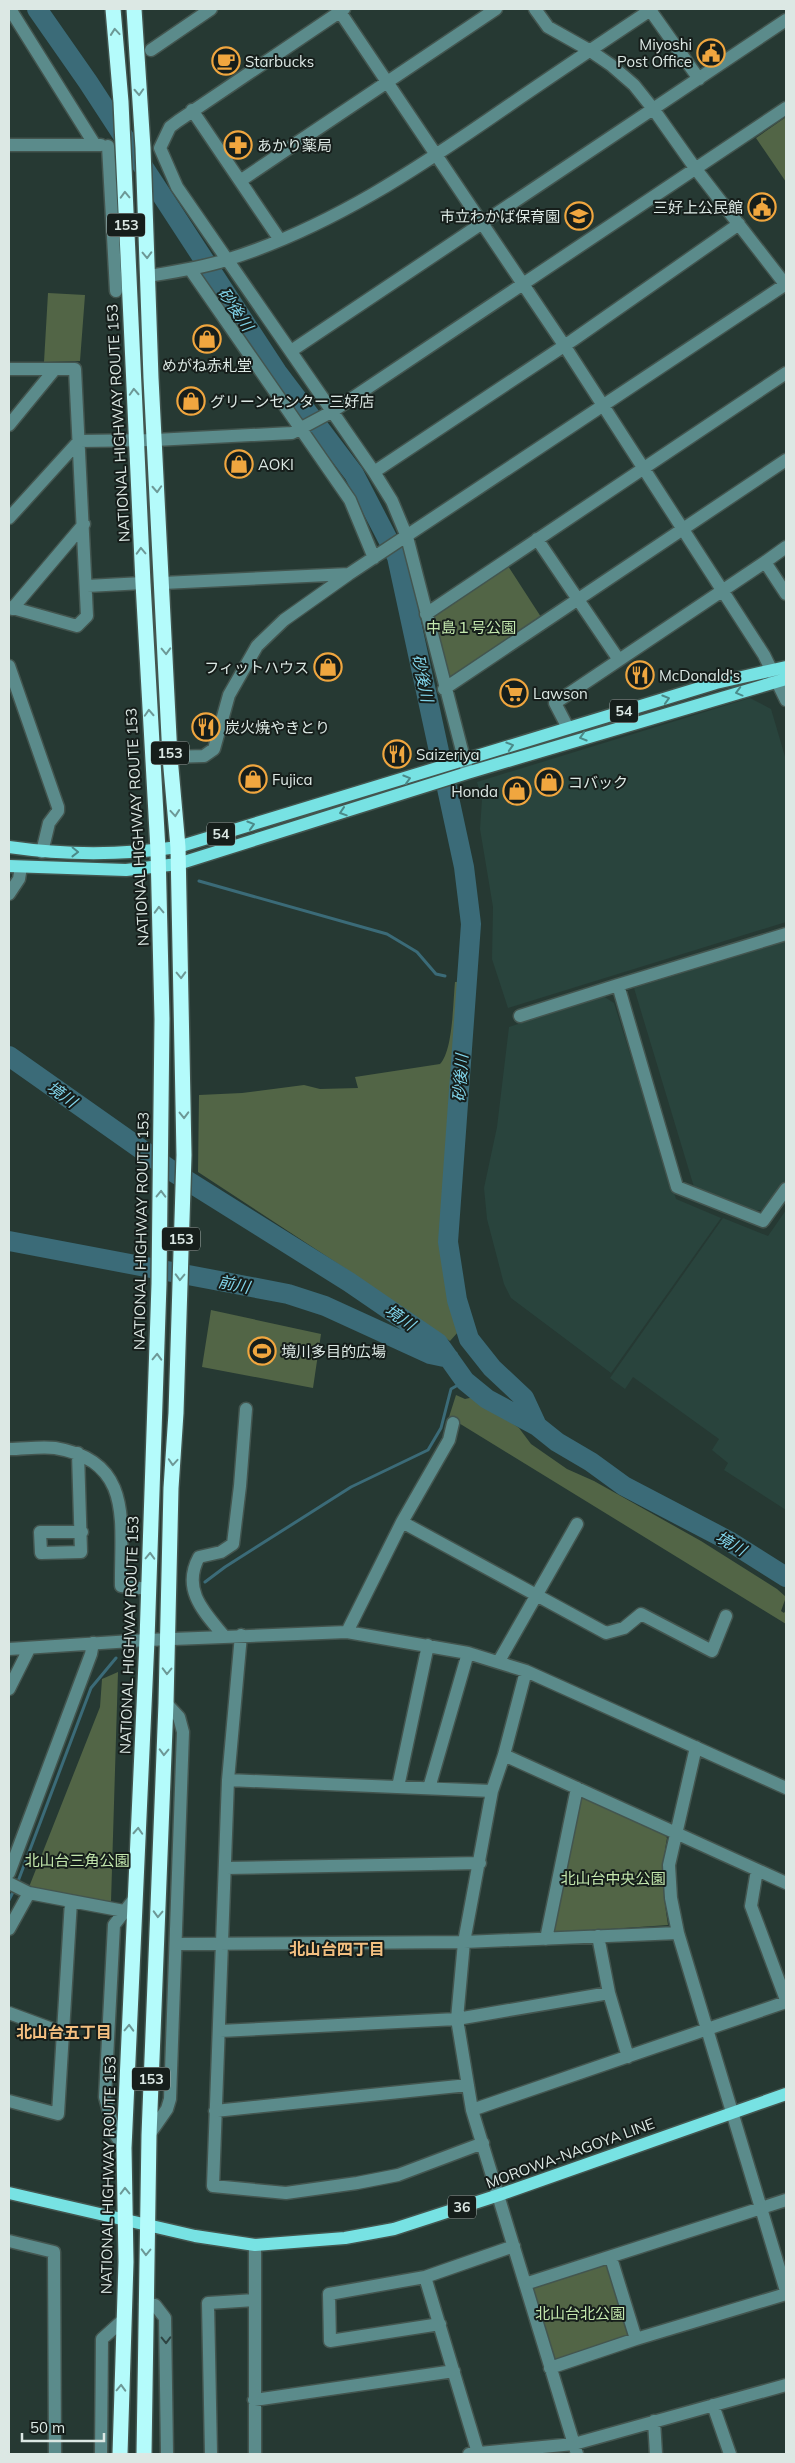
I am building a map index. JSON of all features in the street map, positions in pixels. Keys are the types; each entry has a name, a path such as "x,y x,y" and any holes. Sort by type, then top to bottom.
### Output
{"highway":[{"name":"NATIONAL HIGHWAY ROUTE 153","path":"113,9 116,146 137,440 158,850 162,1019 159,1284 149,1589 124,2148 125,2220 120,2454"},
{"name":"153","path":"134,9 143,148 170,757 178,847 184,1155 146,2226 144,2454"}],"main road":[{"name":"54","path":"9,847 42,852 124,852 178,847 427,772 466,767 779,676 786,667"},
{"name":"54","path":"15,866 126,870 157,868 178,864 423,786 466,767 568,728 716,683 779,676"},
{"name":"MOROWA-NAGOYA LINE","path":"125,2220 194,2236 255,2245 345,2238 394,2229 500,2195 786,2094"},
{"name":"36","path":"9,2193 125,2220"}],"street":[{"path":"10,9 95,145"},
{"path":"151,50 211,9"},
{"path":"240,181 496,9"},
{"path":"170,757 204,756 214,749 229,695 257,646 284,620 349,574 786,284 695,168 634,85 611,65 589,50 548,27 536,9"},
{"path":"148,276 227,260 280,240 351,208 438,155 651,9 699,80"},
{"path":"466,767 444,689 426,614 392,501 333,410 177,187 160,148 170,127 192,110 341,10 564,345 779,676 786,700"},
{"path":"291,351 699,80 786,20"},
{"path":"9,517 79,441 155,440 292,433 300,429 333,410 786,108"},
{"path":"192,110 280,240"},
{"path":"9,145 116,146 116,291"},
{"path":"143,148 160,148"},
{"path":"374,472 740,224"},
{"path":"190,269 350,500 376,557"},
{"path":"9,369 75,369 84,524 88,616 78,626 11,608 84,524"},
{"path":"9,425 55,369"},
{"path":"426,614 786,373"},
{"path":"444,689 786,460"},
{"path":"537,539 619,660"},
{"path":"568,728 555,703 786,547"},
{"path":"765,562 786,594"},
{"path":"163,583 349,574"},
{"path":"87,586 143,583"},
{"path":"9,666 58,807 58,811 49,823 42,841 42,852"},
{"path":"9,894 19,879 15,866"},
{"path":"520,1016 786,934"},
{"path":"618,985 677,1187 763,1221 786,1189"},
{"path":"224,1636 199,1607 194,1596 194,1572 199,1557 221,1552 233,1544 246,1409"},
{"path":"347,1632 402,1522 449,1440 453,1423"},
{"path":"9,1449 53,1448 78,1453 104,1471 118,1495 120,1586 149,1589"},
{"path":"78,1453 82,1532"},
{"path":"402,1522 606,1633 624,1628 641,1614 712,1651 726,1616"},
{"path":"499,1661 577,1524"},
{"path":"9,1649 224,1636 347,1632 428,1645 499,1661 526,1671 786,1788"},
{"path":"241,1636 228,1780 213,2186 286,2193 358,2182 398,2175 483,2144"},
{"path":"9,1872 92,1654 93,1643"},
{"path":"398,1787 428,1645"},
{"path":"9,1689 29,1649"},
{"path":"429,1788 468,1653"},
{"path":"526,1671 504,1755 492,1791 464,1942 457,2019 472,2110 500,2195 575,2449"},
{"path":"149,2135 167,2109 170,2099 183,1732 179,1717 166,1703"},
{"path":"550,2368 786,2292 734,2112 678,1933 671,1898 669,1866 696,1747"},
{"path":"504,1755 786,1883"},
{"path":"228,1780 492,1791"},
{"path":"546,1939 577,1788"},
{"path":"226,1868 480,1863"},
{"path":"472,2110 786,2001 751,1906 757,1870"},
{"path":"9,1883 26,1891 124,1911"},
{"path":"9,1929 26,1891"},
{"path":"124,2148 115,2134 105,2097 114,1925 134,1898"},
{"path":"9,2101 58,2114 71,1901"},
{"path":"176,1944 464,1942 678,1933"},
{"path":"598,1936 609,1993 628,2057"},
{"path":"220,2031 457,2019 609,1993"},
{"path":"9,2013 63,2033"},
{"path":"215,2111 468,2085"},
{"path":"525,2284 611,2258 786,2200"},
{"path":"9,2241 54,2252 55,2454"},
{"path":"255,2245 254,2400 256,2454"},
{"path":"440,2324 330,2341 329,2294 425,2277 514,2246"},
{"path":"611,2258 636,2339"},
{"path":"425,2277 454,2371 473,2454 575,2449 654,2421 786,2385"},
{"path":"211,2454 208,2303 255,2300"},
{"path":"145,2304 155,2305 165,2318 167,2454"},
{"path":"100,2454 102,2339 123,2320"},
{"path":"254,2400 454,2371"},
{"path":"713,2405 730,2454"},
{"path":"654,2421 656,2454"}],"shaded area":[{"path":"750,698 771,709 786,760 786,922 508,1008 492,959 493,907 480,829 482,799 477,782"},
{"path":"786,941 786,1181 770,1205 762,1210 751,1210 694,1187 634,988"},
{"path":"603,996 614,1003 676,1199 721,1218 611,1373 511,1298 504,1284 487,1219 484,1188 497,1127 509,1027"},
{"path":"786,1210 786,1510 724,1470 728,1463 712,1450 719,1439 633,1377 625,1389 610,1378 723,1218 768,1236"}],"green space":[{"path":"786,117 786,182 756,138"},
{"path":"48,293 85,295 80,361 44,362"},
{"name":"中島１号公園","path":"508,566 541,617 448,680 433,614"},
{"path":"455,982 460,982 443,1263 458,1332 450,1341 349,1271 198,1172 199,1095 242,1093 304,1085 320,1089 358,1088 355,1077 440,1064 448,1049"},
{"name":"境川多目的広場","path":"211,1310 321,1334 313,1388 202,1367"},
{"path":"456,1395 465,1399 474,1397 519,1428 531,1444 567,1469 594,1481 701,1541 777,1589 786,1597 781,1611 784,1613 786,1610 786,1624 449,1417"},
{"name":"北山台三角公園","path":"118,1672 111,1902 29,1887 100,1707 102,1679"},
{"name":"北山台中央公園","path":"579,1794 663,1832 667,1838 663,1882 668,1925 552,1933"},
{"name":"北山台北公園","path":"606,2263 629,2338 554,2363 531,2288"}],"waterway":[{"name":"砂後川","path":"37,9 88,82 277,372 354,474 397,557 464,867 471,924 448,1242 457,1300 469,1339 492,1368 524,1398 537,1426"},
{"path":"199,881 387,934 417,952 436,974 445,976"},
{"name":"境川","path":"9,1056 175,1173 349,1282 438,1343 465,1381 487,1399 537,1426 557,1442 591,1462 624,1486 729,1541 786,1577"},
{"name":"前川","path":"9,1241 288,1294 325,1306 430,1354 449,1358"},
{"path":"205,1582 225,1567 351,1487 428,1450 441,1428 451,1389 465,1381"},
{"path":"17,1884 91,1688 116,1658"},
{"path":"9,1900 14,1890"}],"place":[{"name":"Miyoshi Post Office","path":"711,53"},
{"name":"Starbucks","path":"226,61"},
{"name":"あかり薬局","path":"238,145"},
{"name":"三好上公民館","path":"762,207"},
{"name":"市立わかば保育園","path":"579,216"},
{"name":"めがね赤札堂","path":"207,339"},
{"name":"グリーンセンター三好店","path":"191,401"},
{"name":"AOKI","path":"239,464"},
{"name":"フィットハウス","path":"328,667"},
{"name":"McDonald's","path":"640,675"},
{"name":"Lawson","path":"514,693"},
{"name":"炭火焼やきとり","path":"206,727"},
{"name":"Saizeriya","path":"397,754"},
{"name":"Fujica","path":"253,779"},
{"name":"コバック","path":"549,782"},
{"name":"Honda","path":"517,791"},
{"name":"境川多目的広場","path":"262,1351"}],"district":[{"name":"北山台四丁目","path":"337,1949"},
{"name":"北山台五丁目","path":"64,2032"}]}
